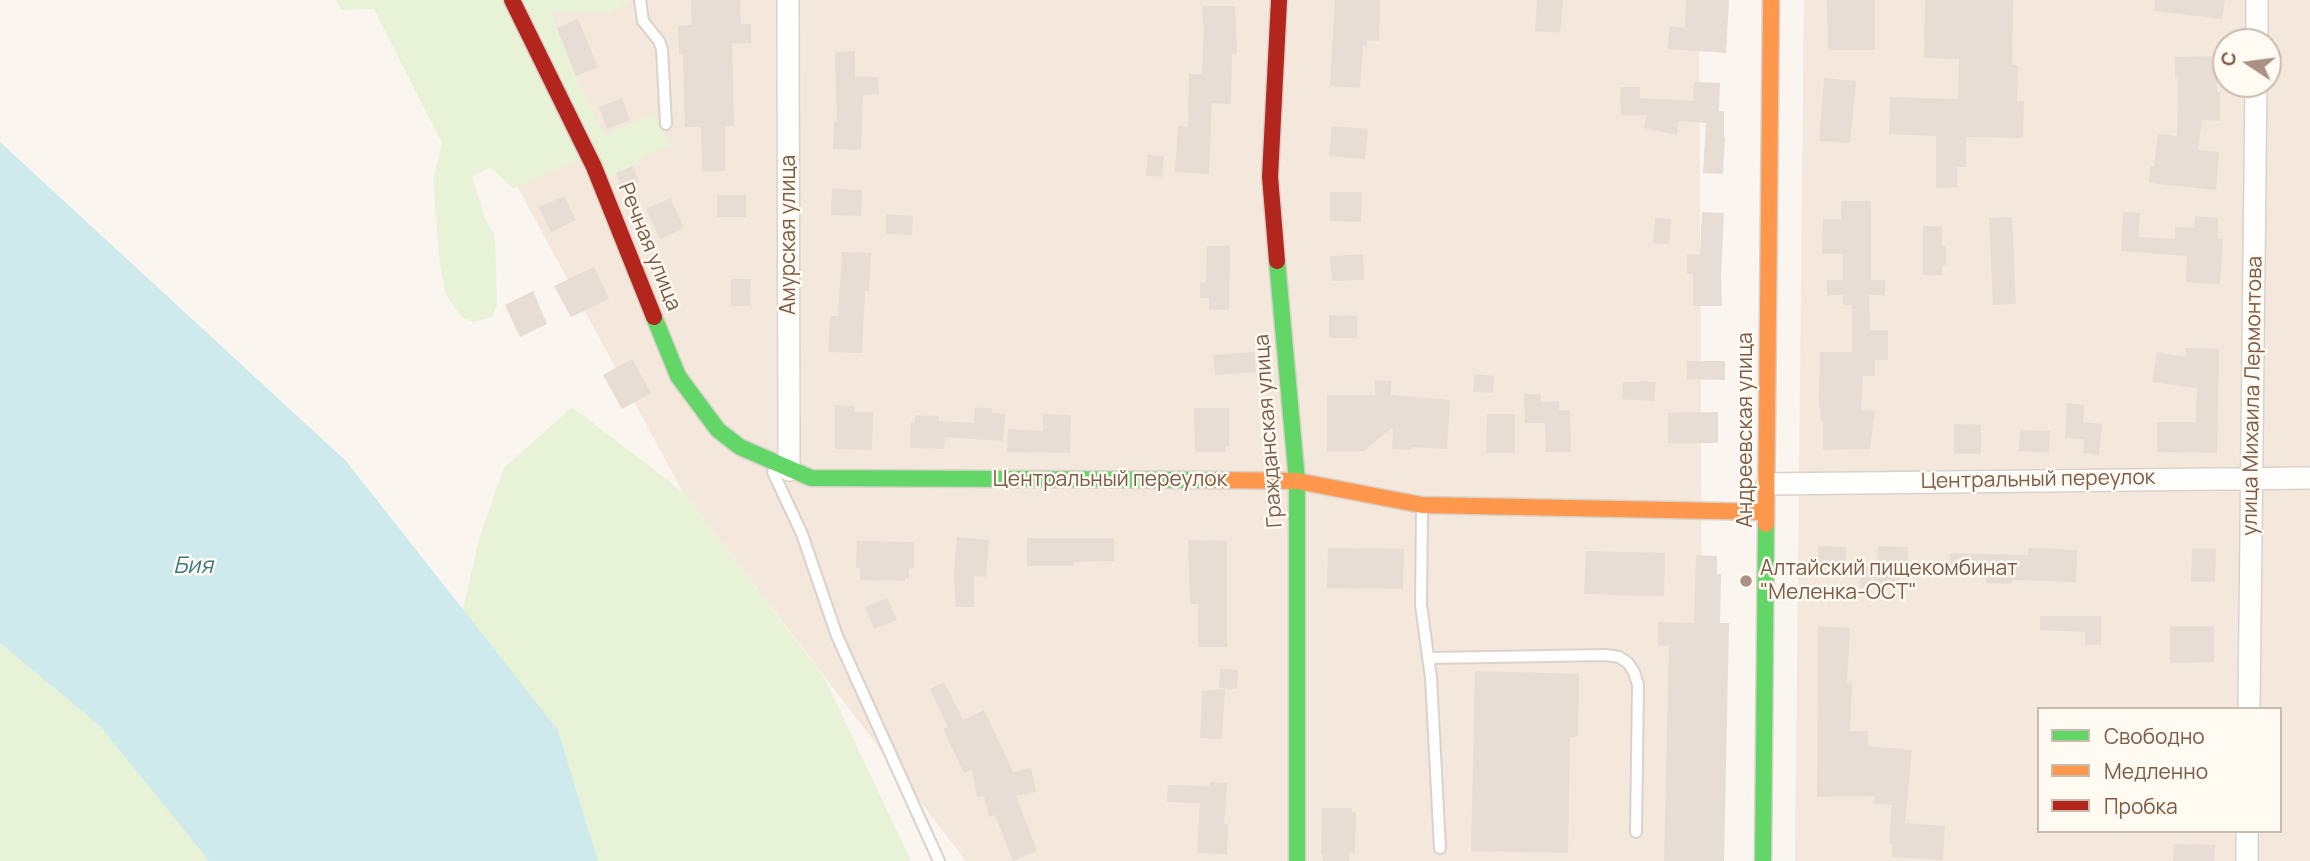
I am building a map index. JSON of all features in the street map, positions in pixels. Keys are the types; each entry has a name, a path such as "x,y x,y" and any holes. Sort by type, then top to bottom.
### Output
{"street":[{"name":"Речная улица","path":"512,0 594,167 678,376 718,430 740,447 789,470"},
{"name":"Амурская улица","path":"788,0 789,470"},
{"name":"Гражданская улица","path":"1279,0 1270,177 1297,481 1297,861"},
{"name":"Андреевская улица","path":"1763,861 1770,0"},
{"path":"2257,0 2257,28"},
{"name":"улица Михаила Лермонтова","path":"2249,707 2256,98"},
{"name":"Центральный переулок","path":"789,470 811,478 1297,481 1422,505 1766,512"},
{"name":"Центральный переулок","path":"1767,484 2310,478"},
{"path":"2247,833 2247,861"}],"lane":[{"path":"640,0 643,21 662,49 666,124"},
{"path":"767,460 802,534 837,636 939,861"},
{"path":"1422,505 1421,605 1429,658 1440,848"},
{"path":"1429,658 1606,655 1619,657 1628,663 1638,685 1636,832"}],"shaded area":[{"path":"416,0 1699,0 1703,861 966,861 683,492"},
{"path":"1804,0 2310,0 2310,861 1795,861"}],"green space":[{"path":"336,0 508,0 584,158 513,188 490,167 472,177 485,218 495,237 497,305 492,317 473,322 461,317 446,295 440,265 433,180 442,143 374,9 342,10"},
{"path":"520,0 631,0 609,13 551,11 580,86 604,135 655,114 670,145 643,157 626,174 608,177"},
{"path":"572,407 683,492 824,677 911,861 598,861 558,730 463,610 479,539 504,468"},
{"path":"0,643 100,726 209,861 0,861"}],"water":[{"name":"Бия","path":"0,142 346,461 558,730 598,861 209,861 100,726 0,643"}],"building":[{"path":"691,0 740,0 741,24 751,24 751,43 732,43 734,126 725,126 725,171 702,171 701,127 685,127 683,54 679,54 678,26 692,25"},
{"path":"1335,0 1380,0 1379,41 1367,40 1367,46 1363,46 1360,88 1330,86"},
{"path":"1537,0 1563,0 1560,33 1535,31"},
{"path":"1686,0 1729,0 1726,53 1667,49 1670,26 1685,28"},
{"path":"1827,0 1875,0 1875,50 1828,50"},
{"path":"1925,0 2013,0 2012,65 2018,65 2017,101 2024,102 2023,138 1966,137 1966,167 1957,167 1957,187 1936,188 1936,136 1889,134 1890,97 1958,99 1959,59 1924,58"},
{"path":"2155,0 2225,0 2222,19 2154,11"},
{"path":"1202,6 1235,6 1237,54 1232,54 1231,104 1212,103 1209,174 1175,172 1178,126 1188,127 1189,74 1202,74"},
{"path":"578,19 598,67 576,76 557,28"},
{"path":"855,51 855,77 878,77 879,94 863,95 861,150 833,149 834,121 837,121 835,52"},
{"path":"2212,56 2212,98 2220,98 2220,121 2202,120 2198,150 2219,152 2216,190 2149,183 2158,134 2177,136 2178,77 2175,77 2175,57"},
{"path":"1824,78 1856,81 1850,143 1819,141"},
{"path":"1694,82 1720,83 1719,111 1724,111 1725,137 1723,174 1703,173 1706,123 1678,121 1677,135 1644,128 1647,115 1621,115 1620,87 1640,87 1640,98 1693,101"},
{"path":"622,98 630,120 607,129 599,107"},
{"path":"1332,126 1368,129 1365,159 1329,156"},
{"path":"1148,155 1164,156 1162,177 1146,176"},
{"path":"633,166 639,182 622,189 616,173"},
{"path":"832,189 862,190 861,216 831,215"},
{"path":"1330,192 1362,192 1361,222 1330,221"},
{"path":"717,195 746,195 746,217 717,217"},
{"path":"564,196 576,220 551,232 539,207"},
{"path":"670,198 684,228 660,239 646,209"},
{"path":"1841,201 1871,201 1871,280 1885,280 1885,295 1869,295 1870,330 1888,330 1888,360 1875,360 1875,376 1863,376 1861,410 1875,411 1870,449 1823,450 1823,421 1819,399 1820,352 1852,352 1852,305 1843,305 1843,295 1827,295 1827,280 1843,280 1843,254 1822,254 1823,219 1841,219"},
{"path":"1702,212 1724,213 1722,306 1693,306 1693,274 1687,274 1687,254 1700,255"},
{"path":"2123,212 2140,213 2138,237 2175,239 2175,227 2194,228 2195,216 2218,218 2218,239 2223,239 2220,284 2186,282 2187,256 2121,251"},
{"path":"886,214 913,216 912,235 886,234"},
{"path":"2012,217 2016,304 1993,305 1989,218"},
{"path":"1655,218 1671,219 1669,244 1653,243"},
{"path":"1923,226 1942,226 1942,247 1946,246 1946,265 1942,266 1942,275 1923,275"},
{"path":"1207,246 1230,246 1229,310 1209,310 1209,298 1200,298 1200,282 1206,282"},
{"path":"842,252 871,253 869,291 865,291 862,353 828,352 830,316 838,316"},
{"path":"1363,254 1364,280 1332,281 1330,256"},
{"path":"594,267 609,299 571,317 554,286"},
{"path":"731,279 751,279 750,306 731,306"},
{"path":"533,291 547,324 520,337 505,305"},
{"path":"1329,315 1357,316 1357,338 1329,338"},
{"path":"2186,348 2219,349 2217,453 2157,452 2157,422 2196,422 2197,388 2152,382 2157,352 2186,357"},
{"path":"1254,352 1256,372 1215,375 1213,355"},
{"path":"632,359 651,393 622,409 603,375"},
{"path":"1687,361 1725,361 1725,380 1687,379"},
{"path":"1475,374 1494,376 1493,393 1473,392"},
{"path":"1375,381 1391,381 1391,395 1450,400 1447,449 1392,449 1393,427 1364,451 1327,451 1327,395 1375,395"},
{"path":"1623,382 1656,382 1654,401 1622,399"},
{"path":"1524,394 1541,394 1541,402 1559,401 1559,410 1570,410 1571,452 1546,452 1545,423 1525,423"},
{"path":"2067,403 2084,405 2083,422 2102,424 2099,455 2083,453 2084,439 2065,438"},
{"path":"835,405 855,406 854,412 873,412 872,450 835,449"},
{"path":"975,407 992,408 992,413 1005,414 1003,441 945,437 944,449 910,448 911,422 915,422 915,415 939,416 939,421 974,423"},
{"path":"1194,408 1229,408 1229,446 1226,446 1226,452 1195,452"},
{"path":"1718,412 1718,443 1668,443 1668,413"},
{"path":"1043,414 1071,415 1070,453 1007,452 1008,429 1043,431"},
{"path":"1487,414 1515,414 1515,453 1486,453"},
{"path":"1954,424 1981,425 1981,454 1954,454"},
{"path":"2020,430 2050,431 2049,453 2019,451"},
{"path":"957,537 989,540 986,577 974,576 974,607 956,607 954,574"},
{"path":"1027,538 1114,538 1114,561 1074,562 1073,566 1027,566"},
{"path":"1188,540 1227,541 1227,647 1198,647 1198,604 1190,604"},
{"path":"857,541 914,542 914,568 909,569 909,578 905,578 905,581 860,580 860,568 856,568"},
{"path":"1818,546 1846,547 1846,572 1818,572"},
{"path":"1878,546 1908,547 1907,567 1893,589 1860,588 1862,566 1877,567"},
{"path":"1328,548 1404,549 1403,589 1327,588"},
{"path":"2029,548 2077,550 2076,582 2012,580 2012,584 1986,583 1986,575 1949,573 1950,553 2028,555"},
{"path":"2192,549 2216,549 2215,582 2191,582"},
{"path":"1586,551 1665,553 1664,596 1584,594"},
{"path":"1696,555 1717,556 1717,574 1721,574 1720,623 1729,623 1724,861 1664,861 1669,646 1658,646 1658,622 1694,623"},
{"path":"887,598 897,620 874,629 865,607"},
{"path":"2040,616 2101,616 2101,645 2085,645 2085,632 2040,630"},
{"path":"1818,626 1850,628 1847,682 1852,683 1850,731 1868,731 1868,746 1912,750 1905,823 1945,826 1943,860 1892,857 1892,844 1889,843 1892,805 1874,804 1875,796 1817,797"},
{"path":"2170,626 2214,626 2214,662 2170,663"},
{"path":"1220,669 1238,670 1237,689 1219,688"},
{"path":"1475,671 1579,674 1578,736 1570,738 1568,853 1471,851"},
{"path":"944,682 963,720 984,710 1013,772 1031,768 1036,792 1016,796 1037,851 1013,861 995,815 989,817 984,796 977,797 972,769 964,773 943,729 948,727 930,689"},
{"path":"1225,689 1222,739 1200,738 1202,691"},
{"path":"1210,782 1227,783 1224,824 1228,824 1227,854 1197,853 1200,803 1167,802 1168,785 1210,786"},
{"path":"1322,808 1352,808 1352,812 1356,813 1355,853 1349,853 1349,861 1323,861"},
{"path":"2174,844 2215,845 2214,861 2173,861"}],"traffic: fast":[{"path":"1277,261 1297,481 1297,861"},
{"path":"654,317 678,376 718,430 740,447 811,478 1211,480"},
{"path":"1763,861 1766,524"}],"traffic: slow":[{"path":"1766,524 1771,0"},
{"path":"1211,480 1297,481 1422,505 1766,512"}],"traffic: jam":[{"path":"512,0 594,167 654,317"},
{"path":"1277,261 1270,177 1279,0"}],"place":[{"name":"Алтайский пищекомбинат \"Меленка-ОСТ\"","path":"1746,581"}]}
